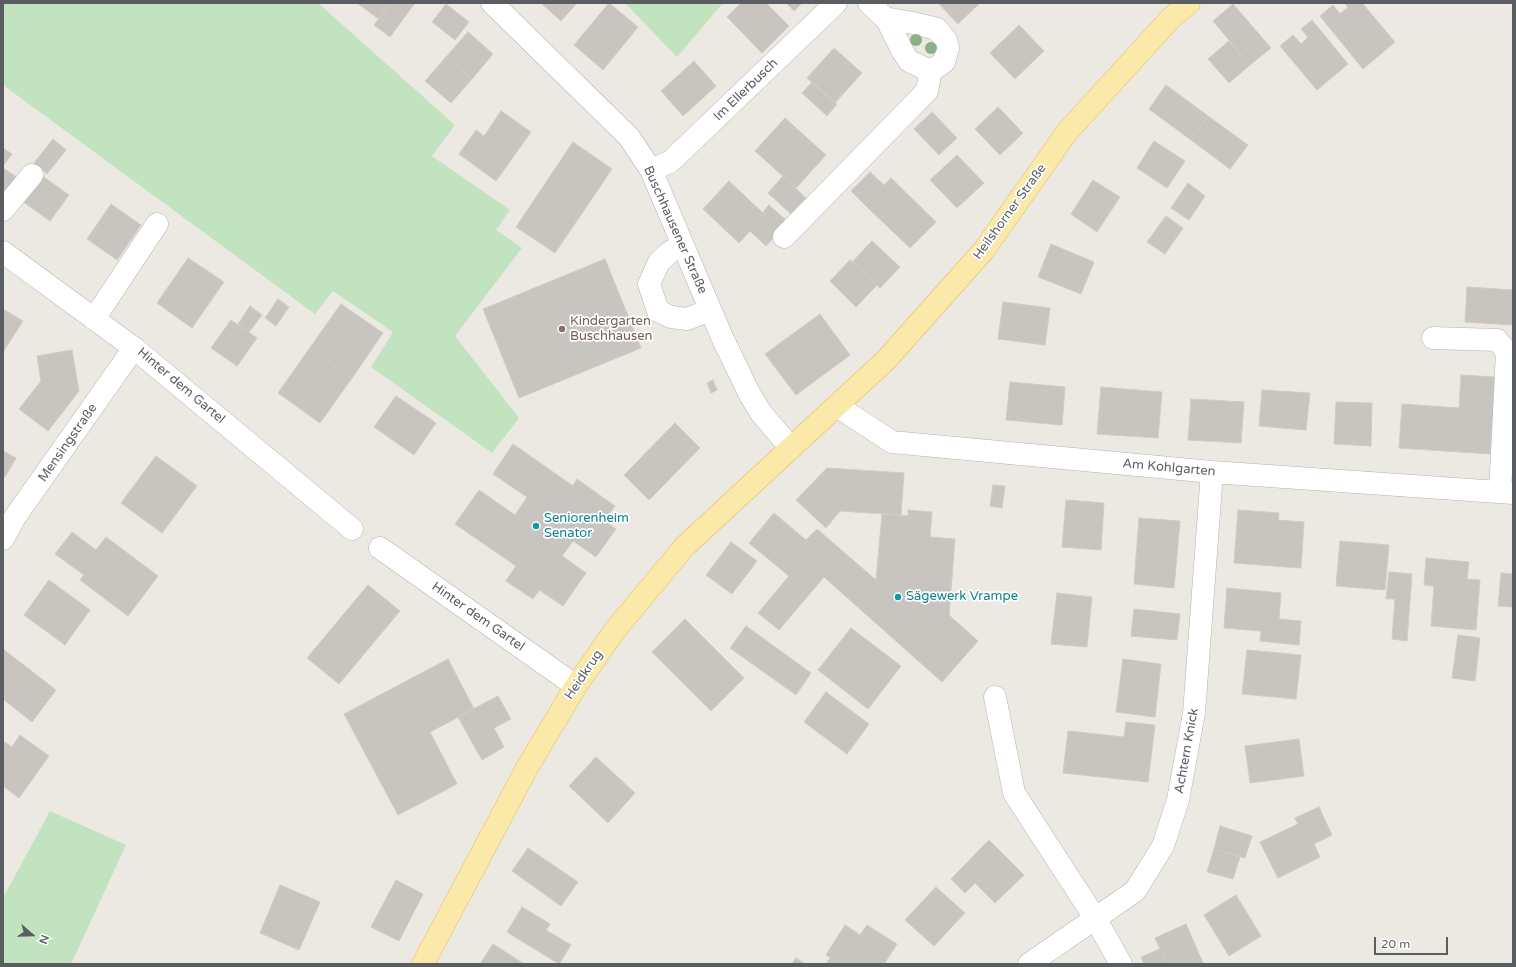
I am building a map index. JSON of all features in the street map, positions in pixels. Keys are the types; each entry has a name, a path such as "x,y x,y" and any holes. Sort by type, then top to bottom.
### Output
{"main road":[{"name":"Heilshorner Straße","path":"808,433 886,360 984,250 1067,132 1171,18 1189,3"},
{"name":"Heidkrug","path":"424,964 528,766 576,686 615,630 685,546 808,433"}],"street":[{"name":"Buschhausener Straße","path":"492,3 629,137 651,170 710,310 749,393 761,413 791,448"},
{"name":"Im Ellerbusch","path":"651,170 670,162 836,3"},
{"path":"869,3 888,20 906,57 916,65 931,69 940,66 947,56 948,48 942,34 937,29 890,19 888,20"},
{"path":"784,237 927,91 931,69"},
{"path":"3,210 32,174"},
{"path":"94,318 158,224"},
{"path":"682,245 670,252 659,262 649,284 658,310 671,317 687,319 710,310"},
{"name":"Hinter dem Gartel","path":"3,252 134,348 352,529"},
{"path":"1433,338 1496,340 1507,352 1507,493"},
{"name":"Mensingstraße","path":"3,539 15,517 134,348"},
{"name":"Am Kohlgarten","path":"837,406 892,442 1212,472 1507,493"},
{"name":"Achtern Knick","path":"1029,964 1135,891 1163,846 1178,800 1194,713 1212,472"},
{"name":"Hinter dem Gartel","path":"380,548 576,686"},
{"path":"995,697 1014,793 1095,918 1121,964"}],"green space":[{"path":"3,3 318,3 455,125 432,156 510,210 496,230 522,248 455,336 519,418 492,453 371,367 393,332 333,291 315,314 3,85"},
{"path":"625,3 723,3 677,57"},
{"path":"50,811 126,845 71,964 3,964 3,898"}],"building":[{"path":"357,3 391,3 379,19"},
{"path":"391,3 415,3 390,37 374,25"},
{"path":"541,3 577,3 561,21"},
{"path":"609,3 638,27 603,70 574,45"},
{"path":"741,3 766,3 789,26 762,53 727,17"},
{"path":"786,3 802,3 794,11"},
{"path":"938,3 980,3 958,24"},
{"path":"1344,3 1362,3 1395,42 1363,69 1320,16 1333,5 1340,14 1348,7"},
{"path":"446,4 469,22 455,40 432,22"},
{"path":"1233,4 1271,48 1250,65 1213,21"},
{"path":"1312,20 1348,64 1317,90 1280,46 1293,35 1301,44 1308,37 1301,29"},
{"path":"1019,25 1044,51 1015,79 990,53"},
{"path":"468,32 493,54 472,79 446,57"},
{"path":"1229,41 1250,65 1229,83 1208,59"},
{"path":"834,48 862,73 835,103 807,78"},
{"path":"446,57 472,79 451,103 425,81"},
{"path":"694,61 716,86 683,116 661,91"},
{"path":"812,82 837,104 827,116 802,93"},
{"path":"1166,85 1208,116 1191,140 1149,109"},
{"path":"998,107 1023,133 1000,155 975,129"},
{"path":"501,111 531,132 496,181 459,154 476,130 484,136"},
{"path":"932,112 957,138 939,155 914,129"},
{"path":"1208,116 1248,145 1230,169 1191,140"},
{"path":"785,118 826,155 796,188 755,151"},
{"path":"53,139 66,150 47,174 34,163"},
{"path":"1154,141 1185,161 1167,188 1137,168"},
{"path":"573,142 612,169 555,253 516,227"},
{"path":"3,148 12,154 3,166"},
{"path":"957,155 984,183 957,208 930,180"},
{"path":"3,168 18,178 3,194"},
{"path":"870,172 884,185 865,205 851,191"},
{"path":"41,175 69,195 50,221 22,201"},
{"path":"783,176 806,198 791,214 768,193"},
{"path":"891,178 936,222 910,248 865,205"},
{"path":"1093,180 1120,197 1097,232 1071,214"},
{"path":"729,181 765,215 739,243 703,209"},
{"path":"1188,183 1205,196 1189,220 1171,208"},
{"path":"111,204 141,225 117,260 87,239"},
{"path":"769,205 788,222 766,246 750,231 765,215 763,212"},
{"path":"1166,216 1183,228 1165,254 1147,242"},
{"path":"872,241 900,267 880,288 852,262"},
{"path":"1051,244 1094,262 1081,294 1038,277"},
{"path":"188,258 224,282 192,328 157,303"},
{"name":"Kindergarten Buschhausen","path":"605,259 641,348 519,398 483,309"},
{"path":"850,260 877,285 856,307 830,281"},
{"path":"1467,287 1513,290 1513,325 1465,322"},
{"path":"278,299 289,307 276,326 265,318"},
{"path":"1003,302 1050,308 1045,345 998,339"},
{"path":"341,304 383,333 352,378 309,349"},
{"path":"250,306 262,315 249,332 238,324"},
{"path":"3,309 23,321 3,352"},
{"path":"820,314 850,355 796,395 765,354"},
{"path":"231,320 257,338 237,366 211,348"},
{"path":"309,349 352,378 320,423 278,393"},
{"path":"72,350 79,391 48,431 19,409 41,381 37,356"},
{"path":"1461,375 1495,377 1490,454 1399,448 1402,404 1459,408"},
{"path":"713,380 717,390 711,393 707,383"},
{"path":"1010,382 1065,387 1062,425 1006,420"},
{"path":"1101,387 1162,392 1158,438 1097,434"},
{"path":"1262,390 1310,393 1306,430 1259,426"},
{"path":"396,396 436,423 414,455 374,427"},
{"path":"1191,399 1244,402 1241,443 1188,440"},
{"path":"1336,402 1372,403 1371,446 1334,444"},
{"path":"675,423 700,448 649,500 624,475"},
{"name":"Seniorenheim Senator","path":"513,444 573,486 577,479 615,506 604,521 616,529 596,557 573,541 562,556 586,573 563,606 539,590 533,599 506,581 516,566 455,524 479,490 515,515 527,497 493,474"},
{"path":"3,451 16,458 5,477 3,476"},
{"path":"156,456 197,486 162,533 121,503"},
{"path":"827,468 904,473 901,515 840,511 826,528 796,500"},
{"path":"993,485 1005,486 1002,508 990,506"},
{"path":"1066,500 1104,503 1101,550 1062,547"},
{"name":"Sägewerk Vrampe","path":"908,510 932,512 930,537 955,539 949,615 978,641 942,682 824,577 779,630 758,613 789,576 749,543 774,513 806,540 817,529 876,580 882,514 908,516"},
{"path":"1238,510 1279,513 1278,520 1304,522 1301,568 1234,563"},
{"path":"1139,518 1180,521 1174,588 1134,584"},
{"path":"72,532 96,550 106,537 158,576 128,616 80,580 84,575 55,554"},
{"path":"1340,541 1389,545 1385,590 1336,586"},
{"path":"731,542 757,561 732,594 706,575"},
{"path":"1426,558 1469,562 1467,579 1480,580 1476,630 1431,626 1434,586 1424,585"},
{"path":"1389,572 1412,574 1407,641 1392,639 1395,599 1386,599"},
{"path":"1501,573 1513,574 1513,607 1498,606"},
{"path":"49,580 90,610 65,645 24,615"},
{"path":"368,585 400,611 339,684 307,658"},
{"path":"1227,588 1281,593 1279,619 1301,621 1299,645 1260,641 1261,631 1224,628"},
{"path":"1057,593 1092,597 1087,647 1051,644"},
{"path":"1134,609 1180,614 1177,640 1131,636"},
{"path":"685,619 744,678 711,711 652,652"},
{"path":"746,626 811,673 796,695 730,648"},
{"path":"851,628 901,666 868,709 818,670"},
{"path":"1458,635 1480,638 1475,681 1452,678"},
{"path":"3,649 56,690 32,722 3,699"},
{"path":"1247,650 1301,655 1296,699 1242,694"},
{"path":"448,659 474,709 430,732 457,784 398,815 344,714"},
{"path":"1123,659 1161,664 1155,717 1116,712"},
{"path":"826,692 869,724 847,754 804,722"},
{"path":"498,696 511,719 494,728 504,747 482,760 458,717"},
{"path":"1126,722 1155,725 1148,782 1063,773 1068,731 1124,737"},
{"path":"20,735 49,756 19,798 3,786 3,741 12,747"},
{"path":"1299,739 1304,776 1250,783 1245,746"},
{"path":"596,757 635,793 608,823 569,786"},
{"path":"1319,807 1332,835 1314,844 1320,857 1278,878 1260,842 1298,824 1295,818"},
{"path":"1220,826 1252,836 1245,858 1214,849"},
{"path":"989,840 1024,875 995,903 975,883 965,893 951,879"},
{"path":"528,848 578,882 561,906 512,871"},
{"path":"1214,849 1240,857 1233,879 1207,872"},
{"path":"396,880 423,894 399,941 371,927"},
{"path":"280,885 320,902 299,950 260,933"},
{"path":"936,887 965,913 934,946 905,920"},
{"path":"1236,895 1261,936 1229,956 1204,915"},
{"path":"522,907 550,924 546,930 571,945 559,964 507,932"},
{"path":"1186,924 1203,963 1167,964 1155,938"},
{"path":"845,925 860,935 867,925 897,944 884,964 840,964 826,955"},
{"path":"493,944 524,964 480,964"},
{"path":"1160,949 1167,964 1144,964 1141,957"},
{"path":"796,958 805,964 792,964"},
{"path":"830,958 840,964 826,964"}],"place":[{"name":"Kindergarten Buschhausen","path":"562,329"},
{"name":"Seniorenheim Senator","path":"536,526"},
{"name":"Sägewerk Vrampe","path":"898,597"}]}
